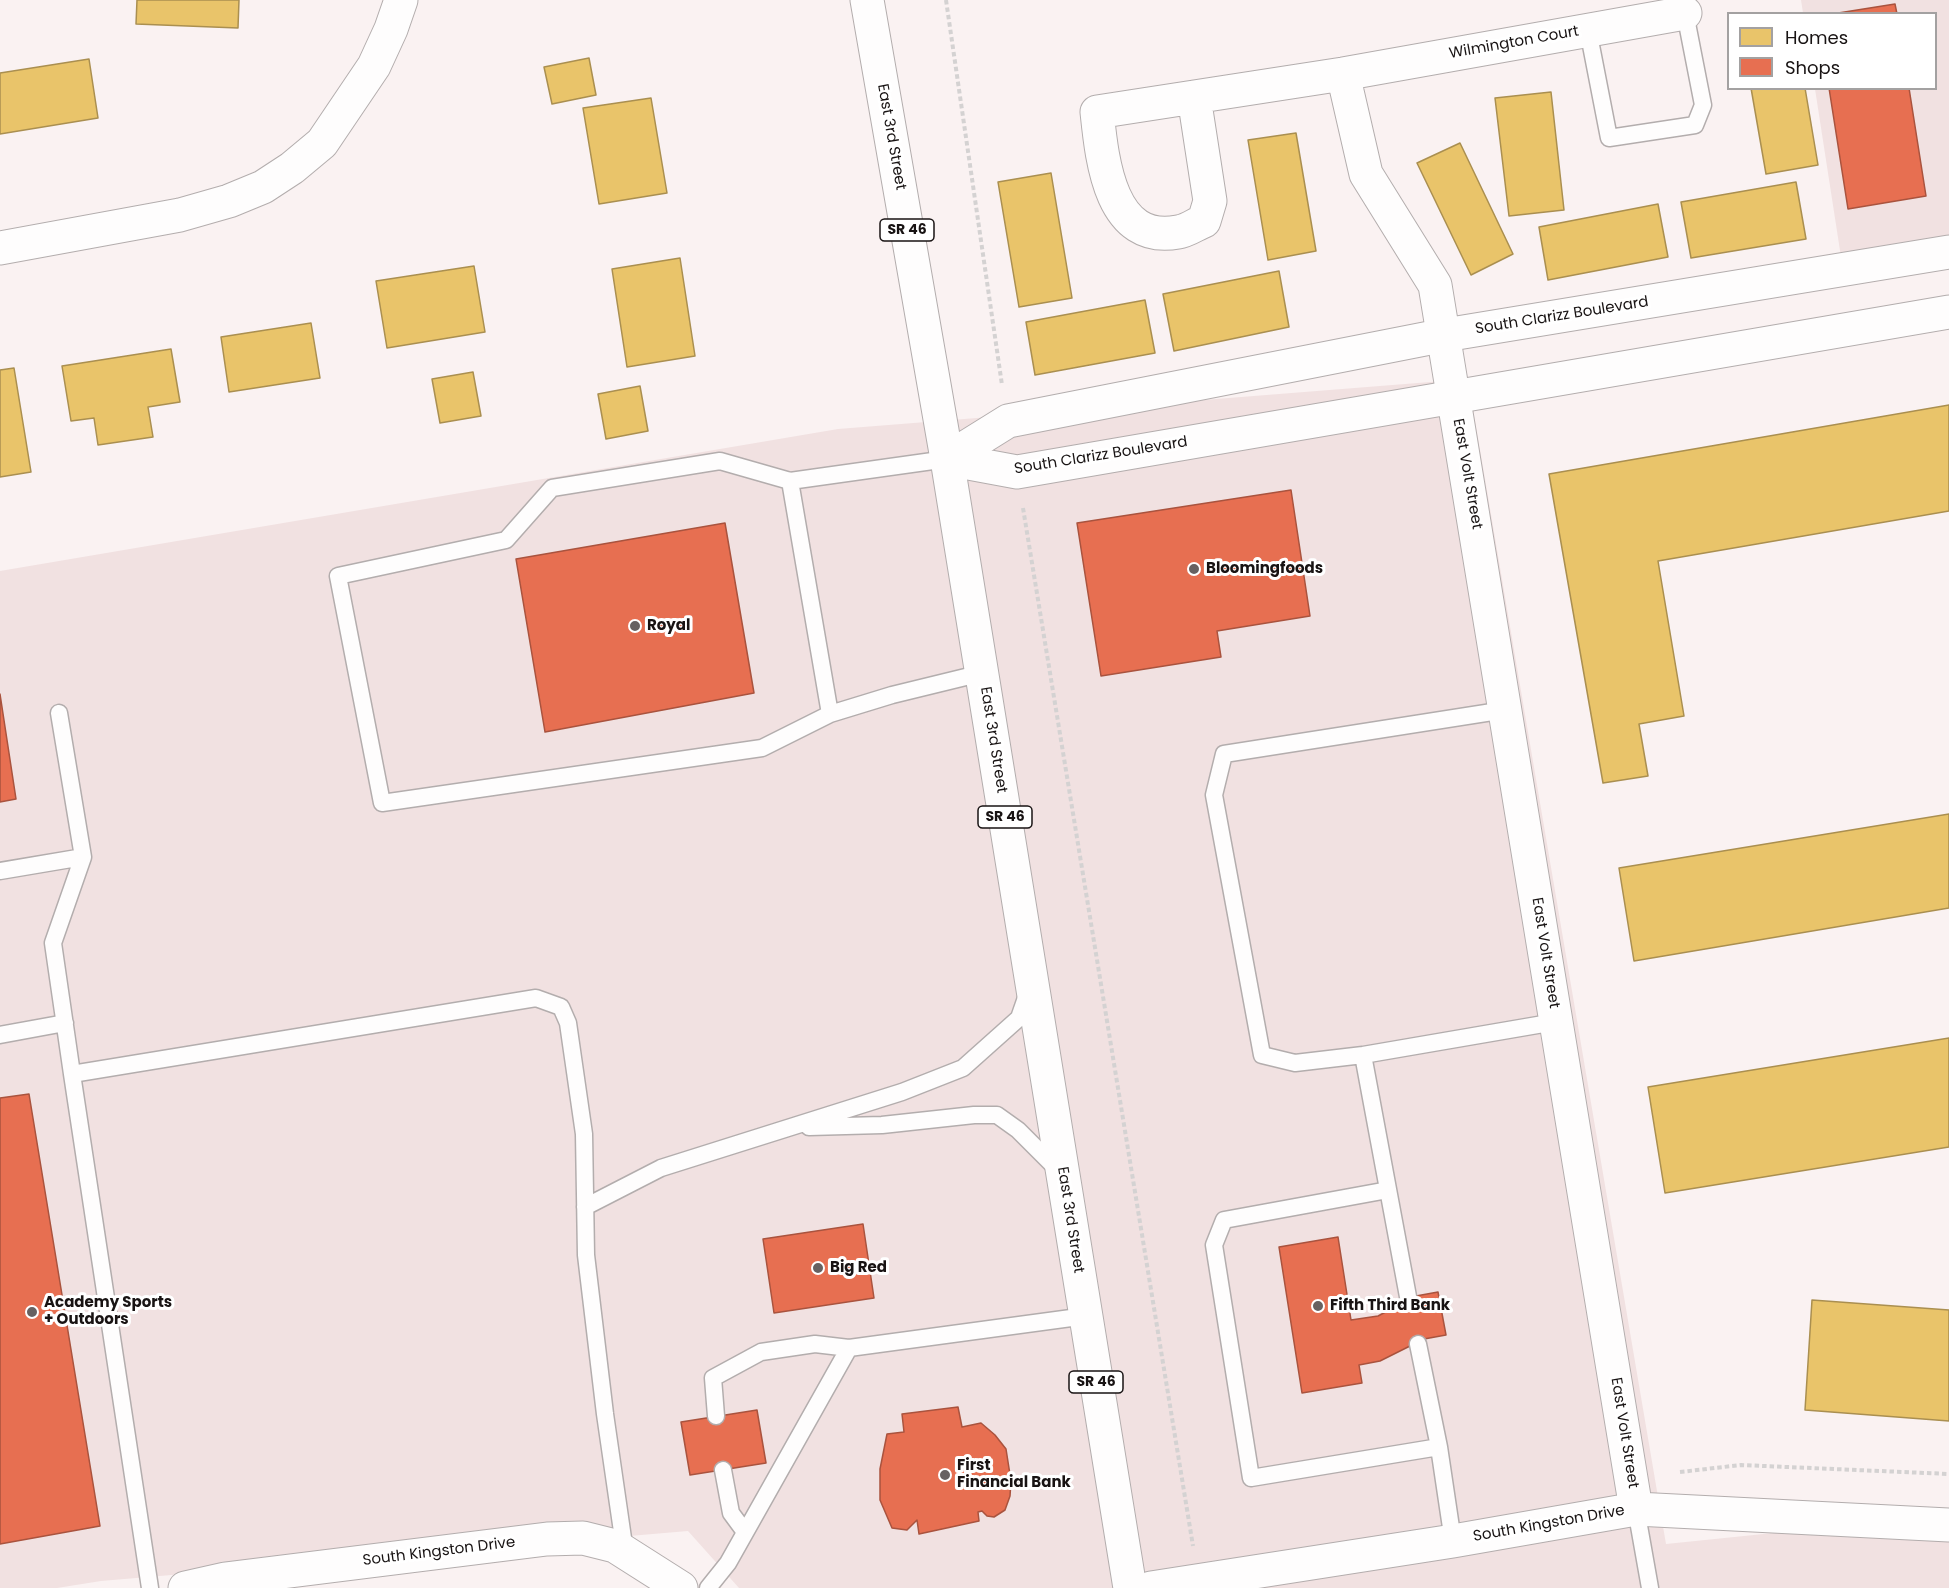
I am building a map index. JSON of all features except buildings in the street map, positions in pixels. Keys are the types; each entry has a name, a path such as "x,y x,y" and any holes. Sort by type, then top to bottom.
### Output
{"main road":[{"path":"0,248 180,215 229,201 263,187 292,168 322,143 374,66 401,0"},
{"name":"East 3rd Street","path":"867,0 947,459 1130,1588"},
{"name":"Wilmington Court","path":"1194,97 1210,201 1204,220 1180,232 1158,233 1139,228 1123,212 1114,196 1102,154 1097,112 1194,97 1343,74 1686,13"},
{"path":"1343,74 1366,174 1435,285 1454,397"},
{"name":"South Clarizz Boulevard","path":"947,459 1008,421 1445,335 1949,252"},
{"name":"South Clarizz Boulevard","path":"947,459 1017,472 1949,312"},
{"name":"East Volt Street","path":"1454,397 1634,1495"},
{"name":"South Kingston Drive","path":"1151,1588 1454,1541 1634,1495 1949,1525"},
{"name":"South Kingston Drive","path":"185,1588 225,1578 547,1539 583,1538 615,1546 681,1588"}],"lane":[{"path":"1588,30 1609,138 1695,125 1703,105 1686,13"},
{"path":"947,459 790,481 720,461 552,488 507,540 338,576 382,803 762,748 830,714 892,695 982,673"},
{"path":"790,481 830,714"},
{"path":"1505,710 1224,754 1214,795 1262,1055 1295,1064 1363,1055 1555,1022"},
{"path":"59,712 83,857 53,943 150,1588"},
{"path":"0,871 83,857"},
{"path":"585,1207 661,1168 902,1092 963,1068 1019,1018 1032,982"},
{"path":"72,1074 536,998 561,1007 568,1023 584,1134 586,1255 605,1414 626,1552"},
{"path":"0,1035 65,1023"},
{"path":"1363,1055 1409,1302"},
{"path":"787,1128 882,1125 974,1115 997,1115 1018,1130 1063,1175"},
{"path":"1388,1190 1224,1220 1214,1245 1251,1478 1439,1447"},
{"path":"716,1416 713,1378 761,1352 815,1344 849,1348 1086,1316"},
{"path":"1418,1344 1439,1447 1454,1541"},
{"path":"708,1588 728,1563 849,1348"},
{"path":"723,1470 731,1513 745,1532"},
{"path":"1634,1495 1650,1588"}],"path":[{"path":"946,0 1002,387"},
{"path":"1026,526 1190,1527"},
{"path":"1634,1495 1670,1473 1741,1465 1949,1474"}],"shaded area":[{"path":"1801,0 1949,0 1949,239 1841,257 1815,90 1937,90 1937,12 1803,12"},
{"path":"1468,379 1666,1544 1949,1515 1949,1588 739,1588 688,1531 101,1581 57,1588 0,1588 0,571 838,429"}],"place":[{"name":"Bloomingfoods","path":"1194,569"},
{"name":"Royal","path":"635,626"},
{"name":"Big Red","path":"818,1268"},
{"name":"Fifth Third Bank","path":"1318,1306"},
{"name":"Academy Sports + Outdoors","path":"32,1312"},
{"name":"First Financial Bank","path":"945,1475"}]}
